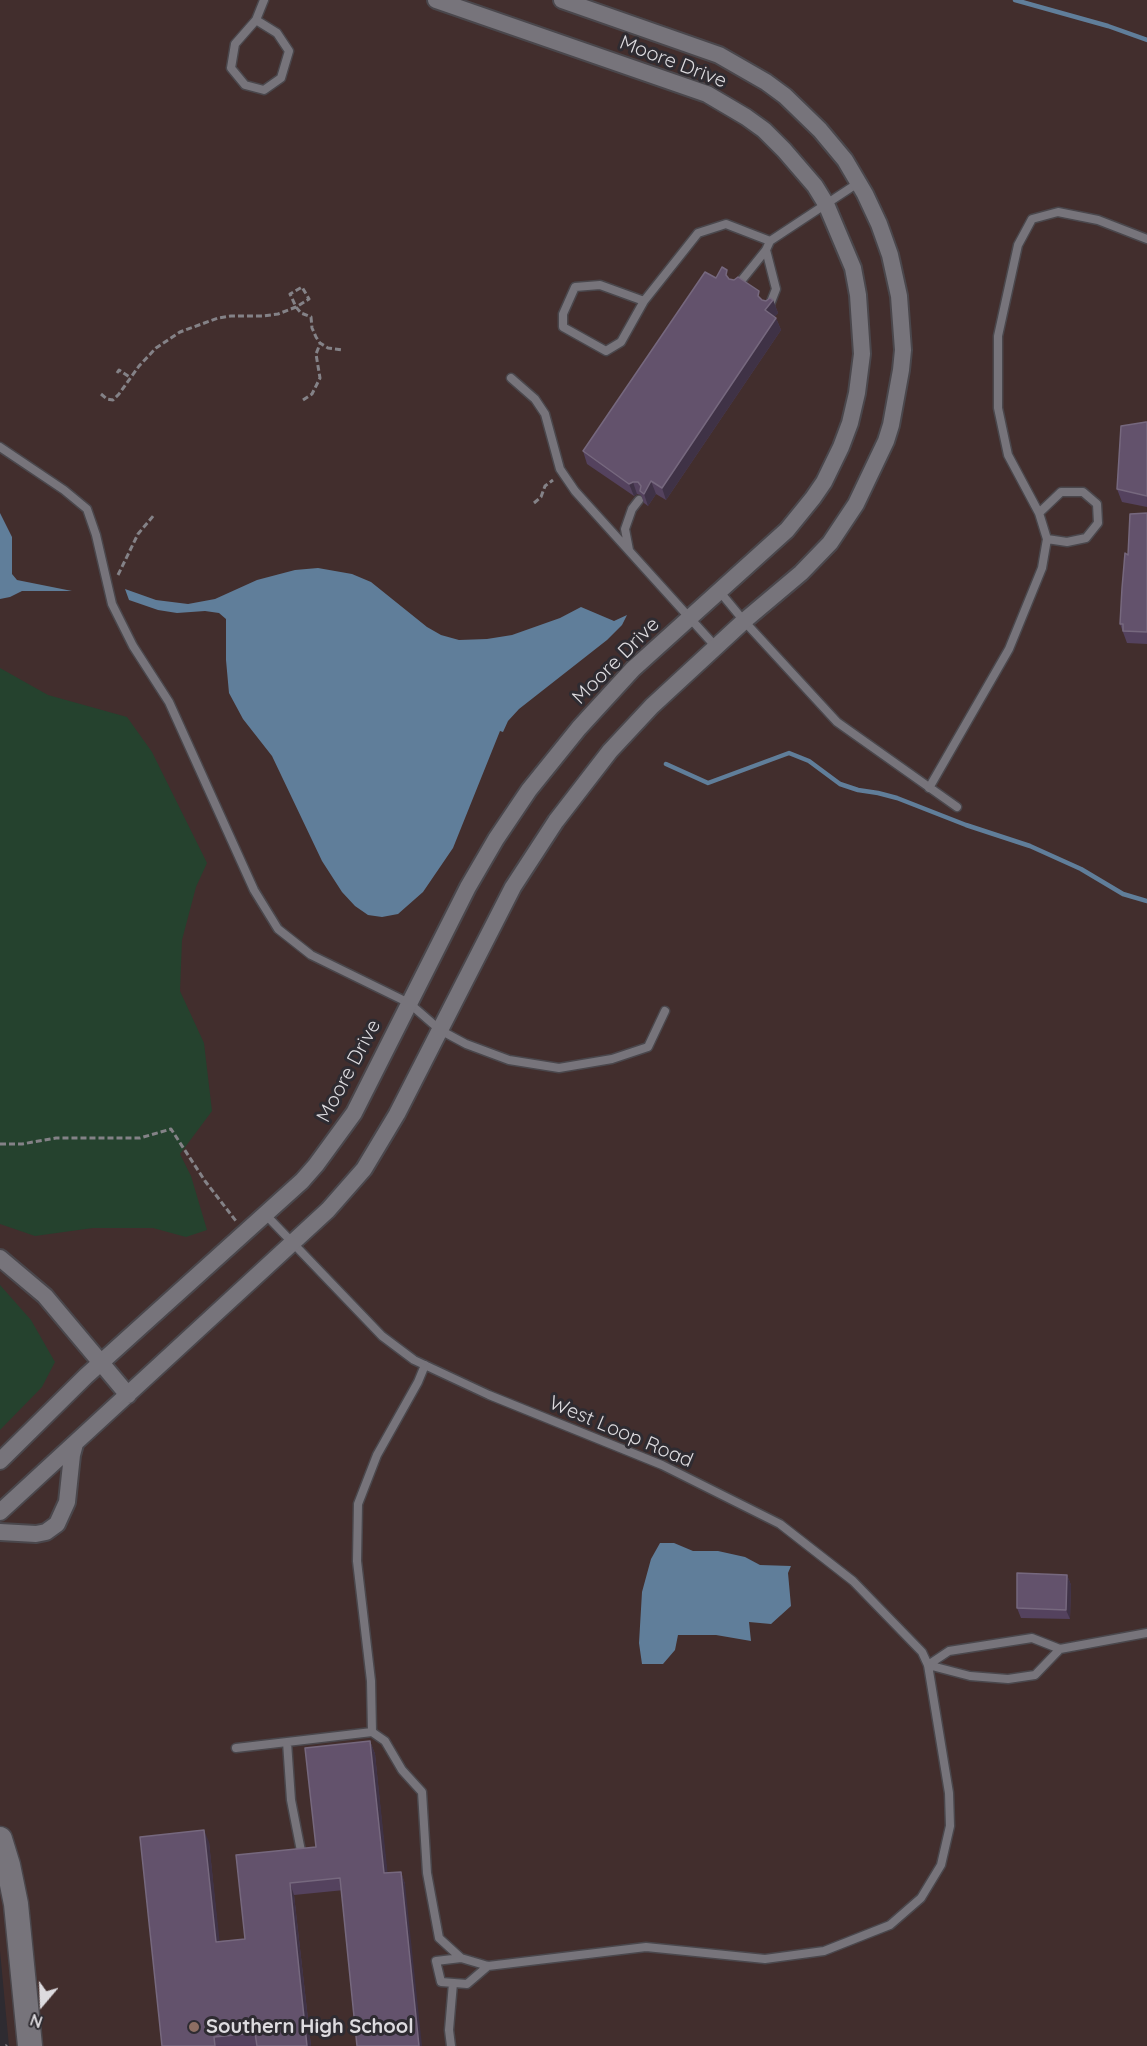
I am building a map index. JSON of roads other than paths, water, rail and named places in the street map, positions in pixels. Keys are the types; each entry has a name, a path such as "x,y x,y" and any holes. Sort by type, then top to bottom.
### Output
{"main road":[{"path":"0,1839 16,1904 15,2046"}],"street":[{"name":"Moore Drive","path":"0,1461 101,1363 302,1181 316,1165 354,1113 468,887 496,839 529,790 579,728 633,669 787,530 813,498 841,447 850,423 862,354 858,296 853,268 815,186 784,150 764,130 707,94 435,0"},
{"name":"Moore Drive","path":"0,1512 328,1210 364,1169 397,1114 513,887 556,821 624,736 652,706 744,621 801,573 830,543 856,504 878,462 891,425 898,390 903,350 899,296 883,234 845,160 820,130 785,96 766,82 719,55 562,0"},
{"path":"0,1258 45,1296 128,1395"},
{"path":"0,1532 36,1534 46,1532 57,1524 67,1502 75,1444"}],"lane":[{"path":"256,20 278,33 289,51 281,78 264,90 245,85 231,68 235,44 256,20 264,0"},
{"path":"737,286 766,250 770,241 858,183"},
{"path":"929,788 1010,649 1042,568 1047,539 1039,513 1008,455 998,408 998,336 1018,244 1032,219 1058,212 1098,220 1147,239"},
{"path":"644,301 600,285 575,288 563,314 563,327 606,351 621,342 644,301 698,232 726,224 770,241"},
{"path":"766,250 776,289 769,307"},
{"path":"511,378 536,399 545,414 560,469 575,491 716,647"},
{"path":"0,447 64,490 87,509 96,536 112,604 133,646 169,702 254,890 279,929 311,955 409,1003 440,1030 466,1044 508,1060 559,1068 612,1059 648,1047 665,1011"},
{"path":"1039,513 1061,492 1083,492 1097,504 1098,523 1086,538 1067,542 1047,539"},
{"path":"629,550 625,529 632,509 639,500"},
{"path":"720,592 837,722 957,807"},
{"name":"West Loop Road","path":"265,1214 382,1336 414,1360 489,1395 662,1465 780,1524 853,1581 922,1652 928,1665"},
{"path":"372,1732 371,1681 357,1561 358,1504 377,1455 418,1382 425,1365"},
{"path":"928,1665 949,1651 1032,1638 1060,1649 1147,1633"},
{"path":"928,1665 970,1676 1008,1679 1035,1675 1060,1649"},
{"path":"488,1966 467,1984 441,1982 436,1961 461,1958 488,1966 646,1947 765,1959 824,1951 890,1925 921,1898 941,1865 950,1826 949,1793 928,1665"},
{"path":"236,1748 372,1732 385,1741 402,1770 422,1792 427,1873 440,1938 461,1958"},
{"path":"287,1742 291,1800 301,1851"},
{"path":"451,2046 449,2030 453,1983"}],"water":[{"path":"0,513 12,537 12,574 17,580 72,591 22,591 0,599"},
{"path":"318,568 352,574 371,582 427,627 441,635 459,640 512,635 560,618 581,607 614,621 627,615 622,625 607,640 519,709 508,721 503,732 500,731 453,848 423,892 398,914 382,917 368,915 355,906 342,892 322,861 272,756 243,719 229,693 226,619 219,613 205,611 177,613 158,610 129,600 125,589 156,600 188,604 215,599 257,580 295,570"},
{"path":"660,1543 674,1543 693,1551 718,1551 745,1557 760,1565 791,1566 788,1573 791,1606 771,1624 749,1622 751,1641 716,1635 678,1635 675,1650 663,1664 642,1664 639,1643 642,1592 651,1559"}],"waterway":[{"path":"1015,0 1108,26 1147,40"},
{"path":"666,764 708,783 789,753 809,761 840,784 897,798 966,825 1030,846 1081,869 1123,894 1147,901"}],"place":[{"name":"Southern High School","path":"194,2027"}]}
